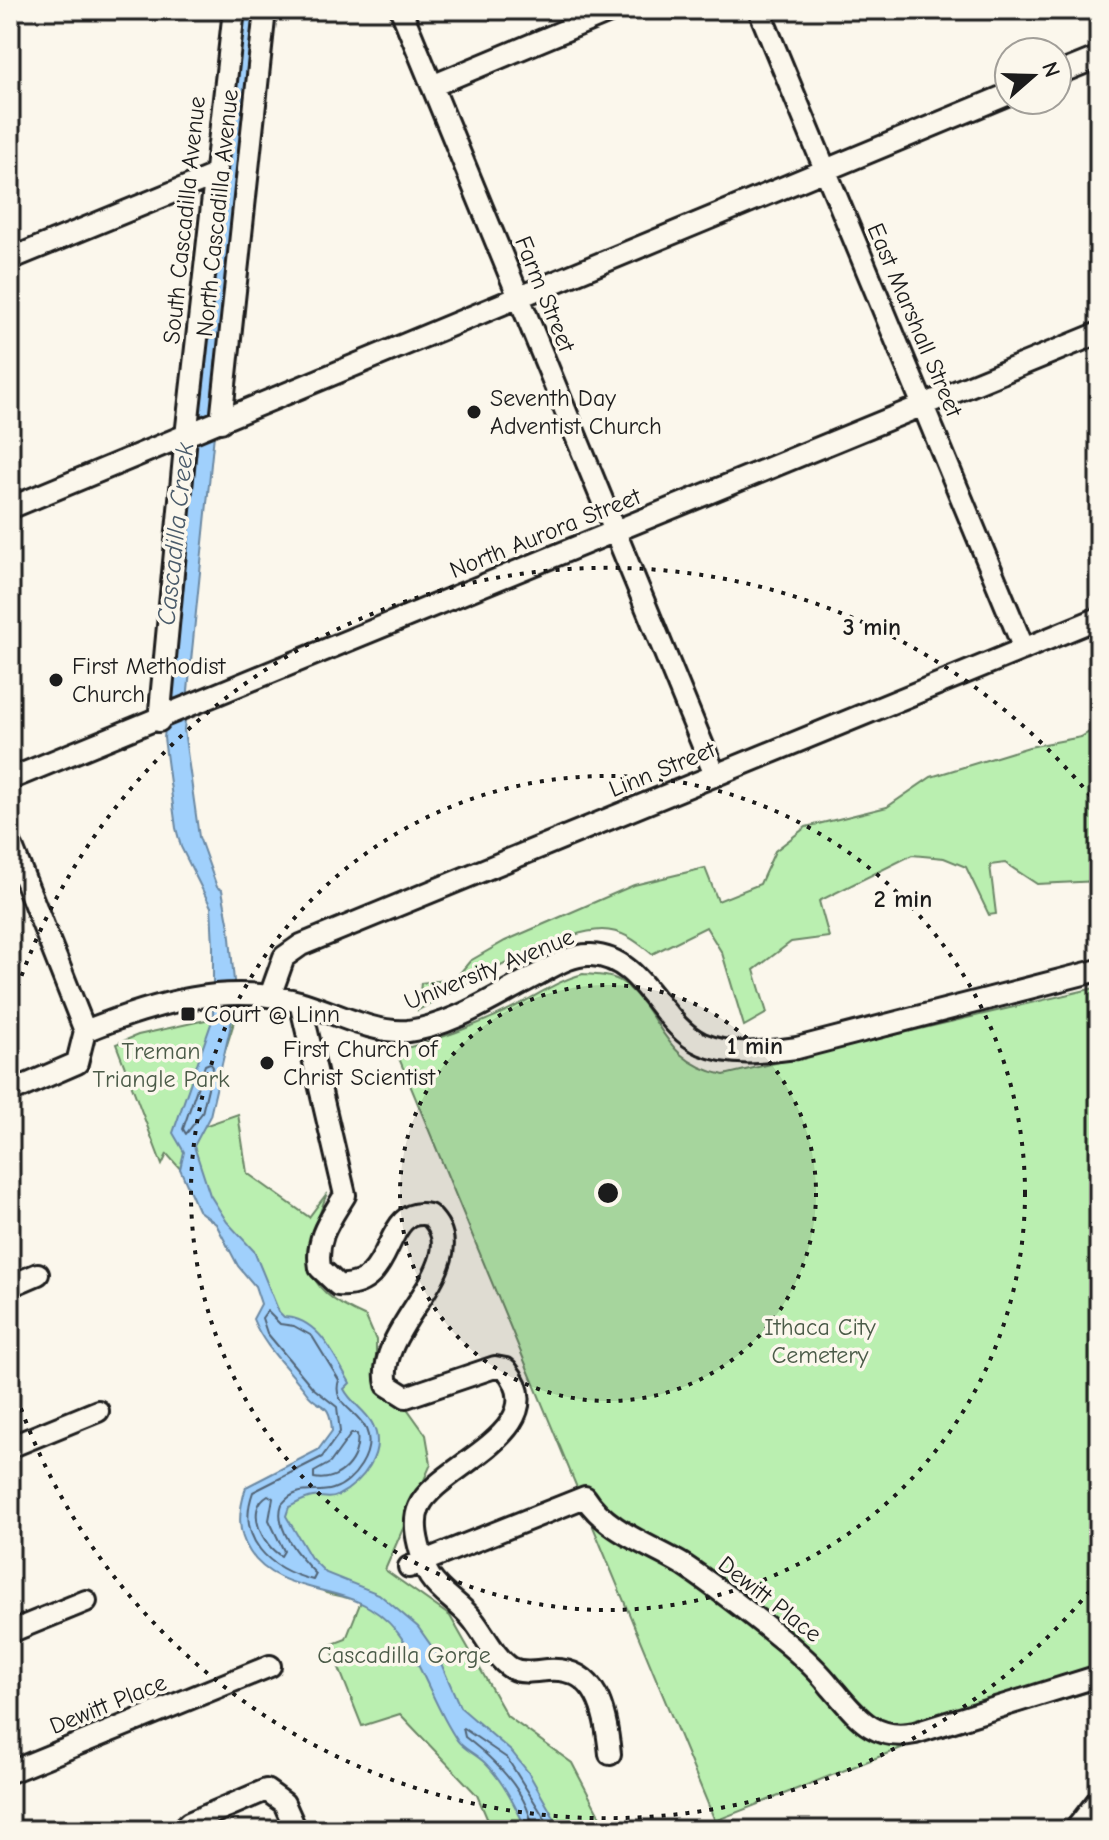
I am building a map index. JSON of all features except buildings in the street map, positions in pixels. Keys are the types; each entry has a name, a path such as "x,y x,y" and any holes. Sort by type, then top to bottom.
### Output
{"street":[{"name":"South Cascadilla Avenue","path":"159,721 186,436 234,10"},
{"name":"North Cascadilla Avenue","path":"221,422 265,10"},
{"name":"Farm Street","path":"401,10 715,775"},
{"path":"432,86 614,10"},
{"name":"East Marshall Street","path":"759,10 1024,649"},
{"path":"1073,68 1099,57"},
{"path":"10,508 993,101"},
{"path":"10,259 215,175"},
{"name":"North Aurora Street","path":"10,779 159,721 1099,333"},
{"name":"Linn Street","path":"270,996 280,964 295,948 1099,618"},
{"path":"10,842 85,1031 77,1063 10,1092"},
{"name":"University Avenue","path":"85,1031 133,1013 208,995 241,993 300,1002 382,1028 409,1031 473,1008 561,962 590,955 618,963 677,1025 701,1043 733,1052 763,1052 797,1048 1099,970"},
{"path":"300,1002 345,1195 322,1232 320,1268 338,1285 361,1283 379,1269 405,1218 417,1213 429,1215 443,1234 443,1255 385,1361 387,1385 394,1393 406,1397 495,1367 506,1369 518,1393 516,1407 507,1426 492,1444 429,1493 420,1504 415,1520 416,1564 473,1619 511,1668 522,1672 569,1670 583,1676 600,1700 610,1754"},
{"path":"10,1286 38,1274"},
{"path":"10,1447 98,1411"},
{"name":"Dewitt Place","path":"416,1564 585,1497 605,1521 680,1564 735,1602 809,1662 859,1721 890,1736 915,1733 1099,1676"},
{"path":"10,1632 86,1601"},
{"name":"Dewitt Place","path":"10,1772 270,1666"},
{"path":"182,1830 189,1823 266,1790 284,1803 296,1830"}],"green space":[{"path":"1099,726 1099,881 1037,884 1005,863 990,865 996,914 989,915 966,867 944,858 912,855 819,901 829,937 791,942 754,970 767,1013 744,1026 722,953 706,927 652,954 617,932 602,930 582,933 534,950 418,1010 421,983 455,979 470,961 505,941 634,885 705,868 718,901 760,884 775,851 806,827 887,807 931,777 1029,747 1081,737"},
{"name":"Ithaca City Cemetery","path":"583,974 621,981 638,997 666,1037 688,1060 703,1069 724,1075 1099,987 1099,1689 909,1745 715,1821 396,1051 475,1025 558,983"},
{"name":"Cascadilla Gorge","path":"237,1013 212,1092 190,1131 238,1114 247,1173 309,1217 327,1193 310,1253 316,1282 327,1294 366,1317 376,1340 376,1365 426,1435 431,1464 385,1570 450,1616 507,1716 572,1763 607,1830 492,1830 477,1795 400,1714 362,1726 330,1645 346,1639 361,1601 326,1593 255,1533 354,1441 249,1265 200,1191 167,1154 162,1165 116,1044 138,1035"}],"water":[{"path":"243,10 260,10 215,368 219,385 184,730 199,837 217,887 222,890 236,1003 210,1116 194,1146 210,1195 227,1222 254,1251 279,1312 284,1317 307,1324 324,1340 350,1383 344,1389 369,1418 376,1434 375,1455 355,1483 334,1497 313,1497 301,1501 289,1507 286,1516 311,1558 326,1573 379,1594 418,1627 437,1654 460,1707 512,1752 528,1772 561,1830 527,1830 498,1778 457,1740 410,1651 386,1620 355,1601 275,1574 261,1565 242,1536 240,1512 246,1487 318,1450 332,1431 326,1409 311,1398 258,1329 253,1319 261,1304 255,1286 238,1266 216,1224 198,1210 180,1169 184,1152 173,1133 213,1018 213,946 211,907 181,847 176,828 164,738"}],"place":[{"name":"Seventh Day Adventist Church","path":"474,412"},
{"name":"First Methodist Church","path":"56,680"},
{"name":"Court @ Linn","path":"188,1014"},
{"name":"First Church of Christ Scientist","path":"267,1063"}],"water label":[{"name":"Cascadilla Creek","path":"176,534"}],"park label":[{"name":"Treman Triangle Park","path":"161,1065"}]}
